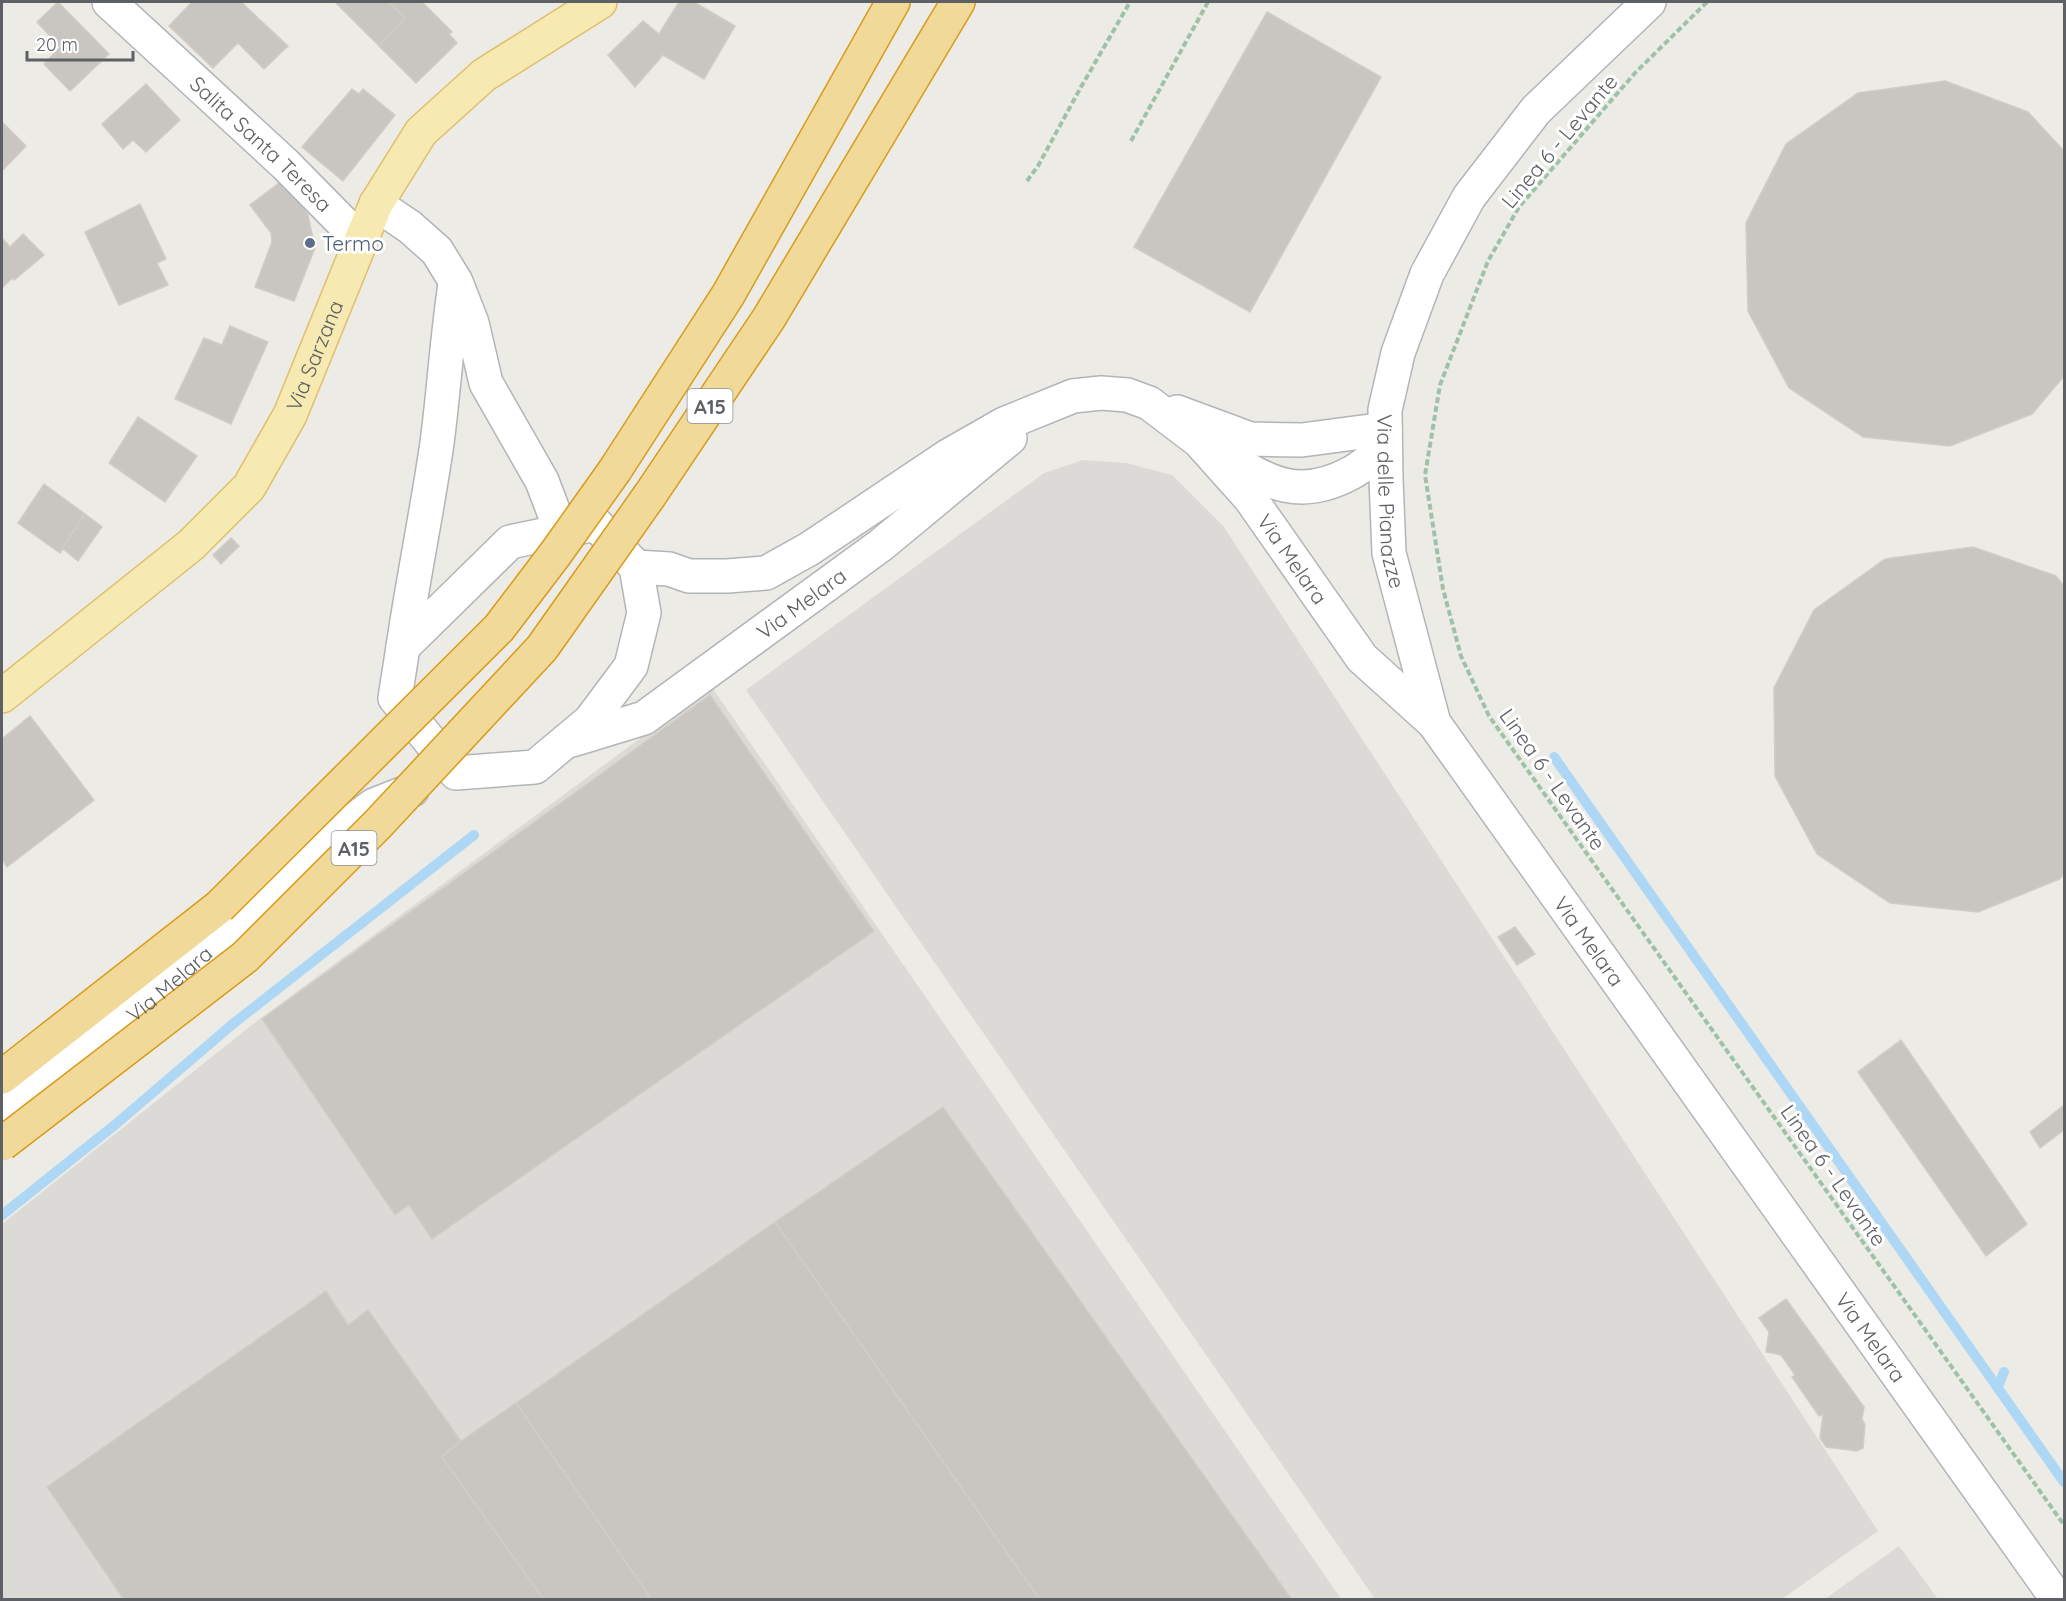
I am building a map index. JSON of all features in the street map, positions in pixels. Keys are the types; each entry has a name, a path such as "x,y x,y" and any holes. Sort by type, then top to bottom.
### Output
{"highway":[{"name":"A15","path":"2,1077 219,907 500,628 615,470 728,295 894,2"},
{"name":"A15","path":"2,1144 245,957 378,824 542,648 650,495 769,318 958,2"}],"main road":[{"name":"Via Sarzana","path":"2,696 191,545 249,487 290,415 376,204 422,132 484,75 600,2"}],"street":[{"name":"Salita Santa Teresa","path":"110,2 285,164 360,240"},
{"name":"Via delle Pianazze","path":"1434,723 1389,554 1385,410 1398,353 1427,274 1468,197 1536,111 1649,2"},
{"path":"376,204 410,227 437,251 456,282 472,323 486,383 542,481 561,531"},
{"name":"Via Melara","path":"326,841 360,786 395,698 437,441 446,378 448,332 456,282"},
{"name":"Via Melara","path":"2,1114 156,996 254,910 326,841 374,805 456,773 535,767 590,721 632,666 644,613 636,567 669,569 689,576 766,573 809,549 948,456 1004,424 1073,396 1101,393 1127,395 1149,404 1199,441 1250,498 1362,658 1434,723 2058,1599"},
{"path":"1149,404 1181,413 1250,439 1385,438"},
{"name":"Via Melara","path":"565,742 644,717 881,545 1046,408"},
{"path":"1199,441 1258,476 1297,488 1317,486 1352,473 1385,438"},
{"path":"403,647 510,542 596,524 636,567"},
{"path":"395,698 456,773"}],"path":[{"path":"1027,181 1038,166 1130,2"},
{"path":"1131,141 1208,2"},
{"name":"Linea 6 - Levante","path":"1707,2 1635,73 1519,207 1488,261 1440,385 1425,475 1443,589 1461,656 1489,716 2064,1525"}],"shaded area":[{"path":"1083,460 1127,463 1172,475 1224,527 1878,1531 1782,1599 1375,1599 746,690 1044,473"},
{"path":"711,686 1341,1599 2,1600 2,1224 257,1021"},
{"path":"1899,1546 1938,1599 1825,1599"}],"building":[{"path":"58,2 109,54 70,91 44,64 60,47 37,22"},
{"path":"192,2 241,2 288,46 264,69 238,43 213,68 169,26"},
{"path":"335,2 389,2 405,18 379,46"},
{"path":"389,2 422,2 452,32 449,34 457,43 416,83 379,46 405,18"},
{"path":"679,2 694,2 735,26 704,79 663,55 635,87 608,55 643,21 659,34"},
{"path":"1267,12 1381,77 1250,312 1134,247"},
{"path":"1945,81 2028,112 2064,151 2064,376 2032,414 1950,446 1863,437 1789,388 1748,311 1746,223 1786,144 1858,93"},
{"path":"146,84 180,120 146,152 133,140 123,149 102,124"},
{"path":"352,89 359,94 363,89 395,115 343,181 302,147"},
{"path":"2,122 26,146 2,171"},
{"path":"283,180 308,215 315,248 294,301 255,287 272,242 271,233 250,205"},
{"path":"140,204 166,259 157,263 168,285 119,305 85,232"},
{"path":"23,234 44,255 2,288 2,238 10,247"},
{"path":"230,326 268,342 231,424 175,399 204,338 222,345"},
{"path":"138,417 197,456 165,502 109,463"},
{"path":"44,484 85,514 60,553 18,523"},
{"path":"85,514 102,527 78,561 62,548"},
{"path":"231,538 239,546 221,564 213,555"},
{"path":"1973,547 2056,576 2064,586 2064,873 2060,879 1978,912 1890,903 1817,854 1775,776 1774,688 1814,610 1885,559"},
{"path":"710,695 874,931 432,1239 409,1205 395,1215 262,1019"},
{"path":"30,716 94,800 7,867 2,859 2,739"},
{"path":"1515,927 1535,954 1517,965 1498,937"},
{"path":"1901,1040 2027,1224 1986,1256 1858,1072"},
{"path":"2064,1105 2064,1130 2040,1148 2030,1132"},
{"path":"943,1107 1292,1600 1040,1600 775,1222"},
{"path":"775,1222 1040,1600 652,1600 516,1403"},
{"path":"326,1291 348,1325 368,1310 461,1441 442,1457 544,1600 124,1600 47,1487"},
{"path":"1786,1299 1864,1407 1863,1448 1857,1451 1826,1447 1820,1438 1823,1414 1819,1416 1792,1377 1795,1375 1781,1355 1766,1352 1769,1332 1759,1318"},
{"path":"516,1403 652,1600 544,1600 442,1457"}],"waterway":[{"path":"1554,757 2064,1482"},
{"path":"2,1215 116,1124 234,1023 474,835"},
{"path":"1998,1387 2004,1372"}],"place":[{"name":"Termo","path":"310,243"}]}
